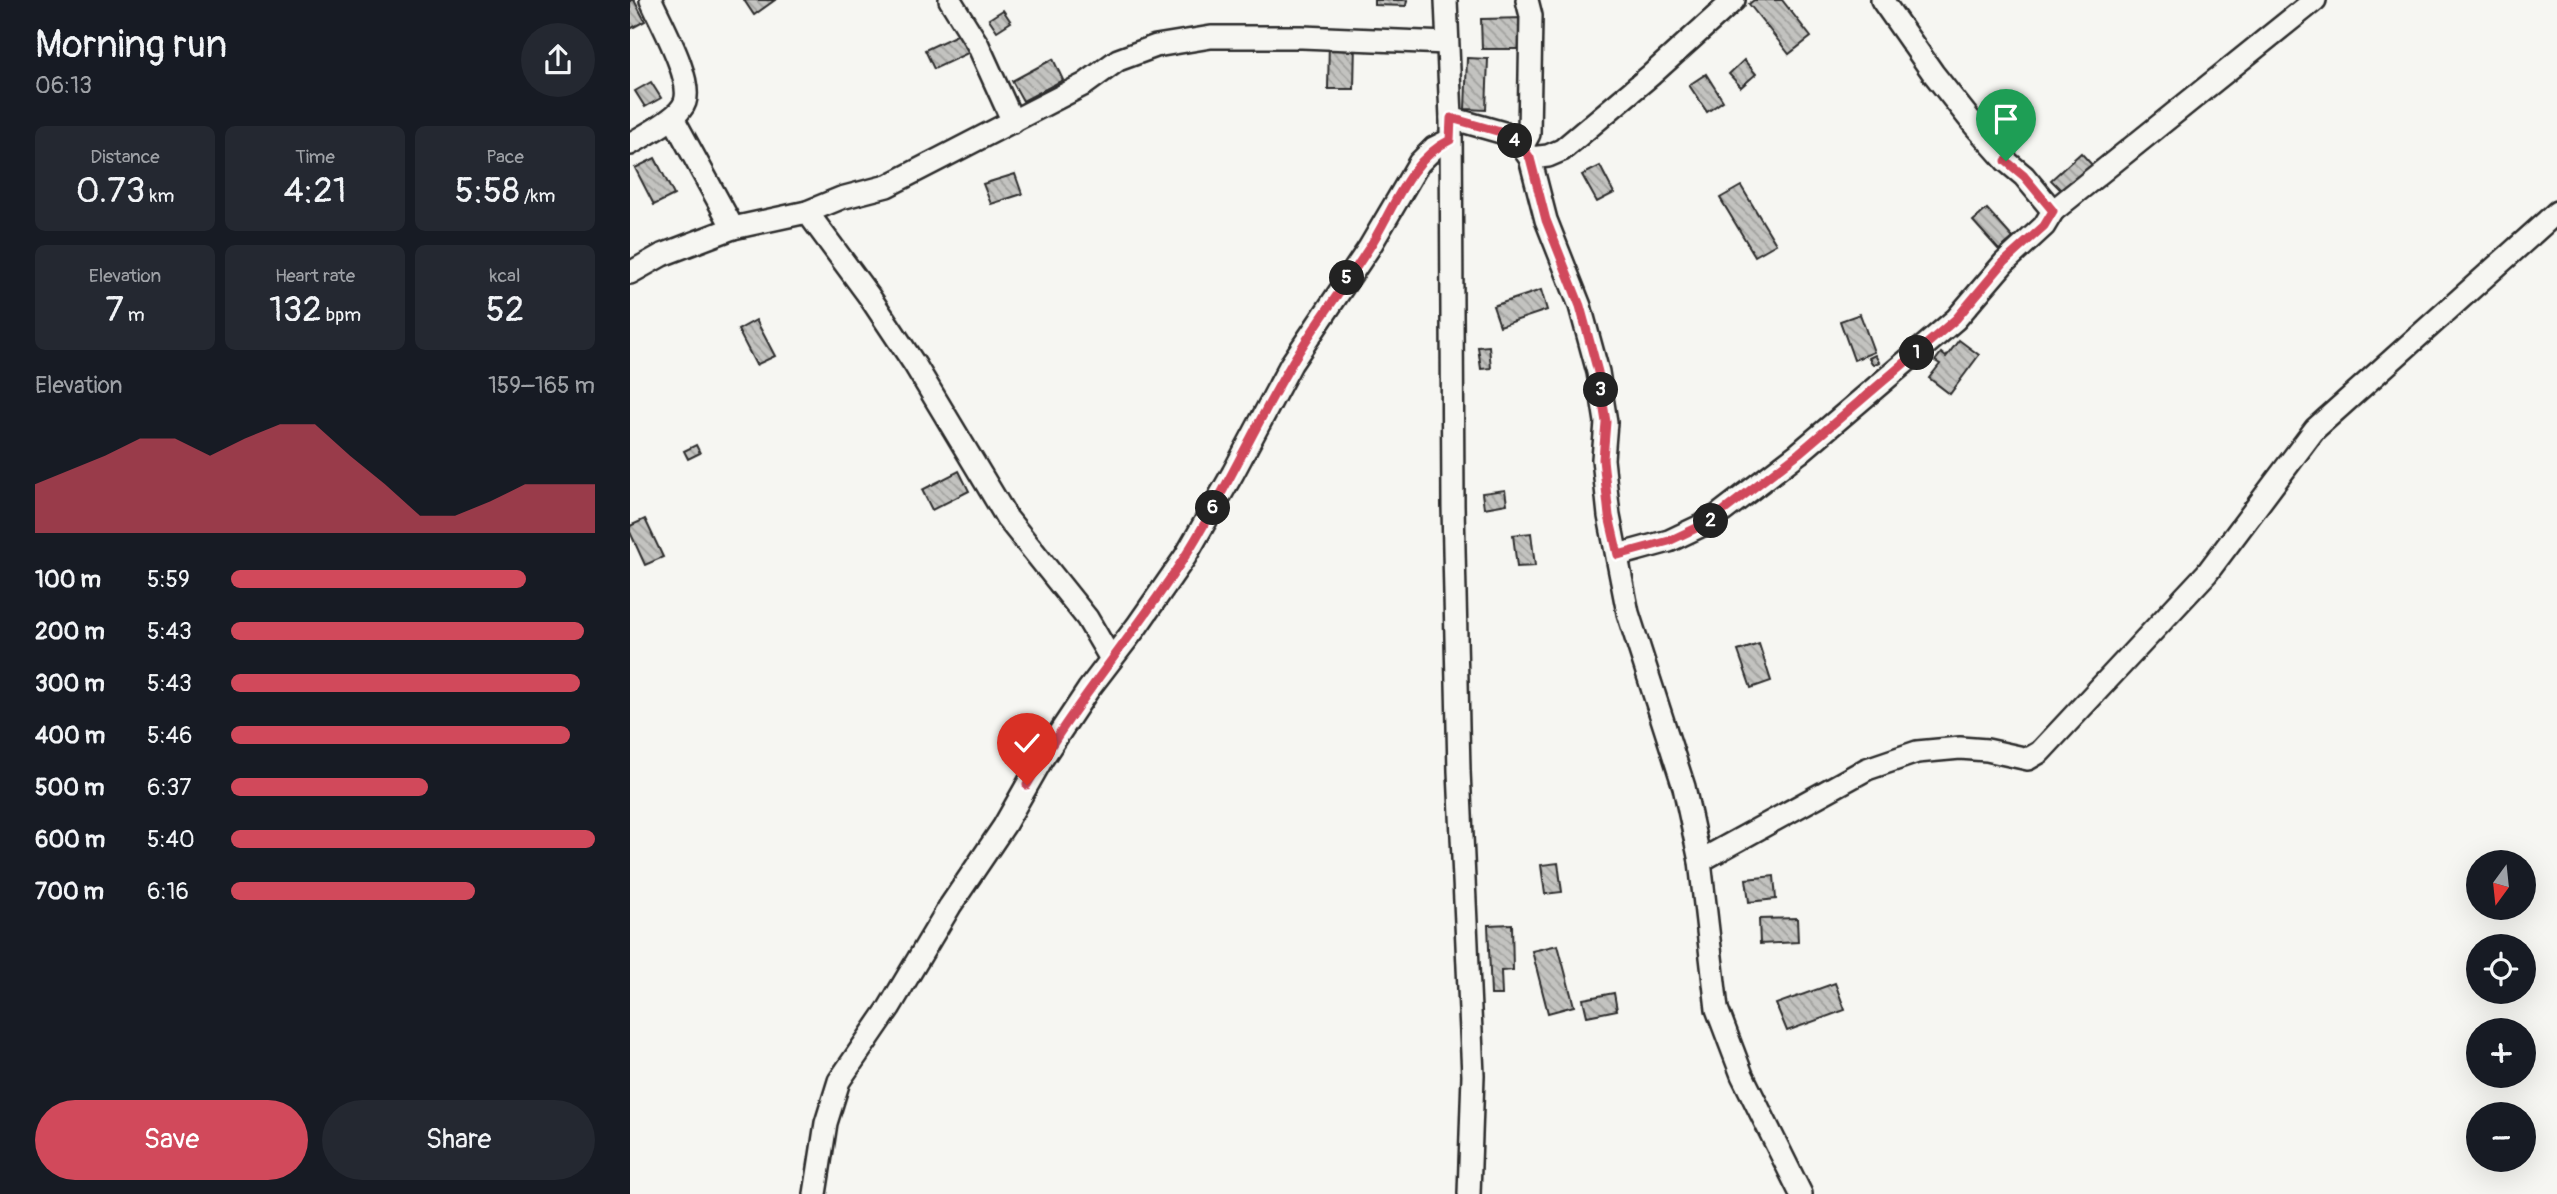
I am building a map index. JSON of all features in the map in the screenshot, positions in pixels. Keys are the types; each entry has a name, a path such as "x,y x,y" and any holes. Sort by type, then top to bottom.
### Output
{"street":[{"path":"630,145 673,118 685,103 686,82 651,0"},
{"path":"950,0 978,45 1013,121"},
{"path":"1446,0 1451,118 1453,506 1458,771 1473,1075 1469,1194"},
{"path":"1527,0 1531,16 1530,134 1526,152 1546,220 1580,306 1598,372 1606,422 1603,459 1609,516 1628,613 1684,787 1700,861 1717,1009 1742,1075 1801,1194"},
{"path":"1451,118 1504,133 1526,152 1548,156 1562,150 1734,0"},
{"path":"1882,0 1933,73 1975,126 2006,161 2024,176 2053,211"},
{"path":"1618,555 1669,541 1709,522 1799,453 1956,319 2004,262 2044,226 2053,211 2315,0"},
{"path":"630,273 662,255 733,228 807,212 841,198 887,186 1086,84 1118,61 1156,46 1211,37 1302,37 1447,43"},
{"path":"673,118 733,228"},
{"path":"815,1194 826,1123 839,1082 1004,826 1042,759 1185,557 1292,364 1369,248 1419,163 1434,148 1450,140"},
{"path":"807,212 869,296 915,365 1007,518 1087,618 1111,659"},
{"path":"1700,861 1867,769 1917,752 1960,748 1987,750 2028,760 2040,752 2207,573 2315,429 2557,212"}],"building":[{"path":"630,0 634,0 645,21 630,29"},
{"path":"744,0 775,0 754,15"},
{"path":"1374,0 1407,0 1406,6 1374,5"},
{"path":"1754,0 1782,0 1811,37 1789,54 1749,4"},
{"path":"1003,10 1011,22 997,31 989,19"},
{"path":"1525,18 1525,49 1482,49 1481,19"},
{"path":"961,33 970,52 934,69 925,50"},
{"path":"1329,40 1355,41 1354,89 1328,89"},
{"path":"1467,58 1488,59 1486,110 1465,109"},
{"path":"1053,59 1063,80 1023,101 1012,81"},
{"path":"1744,60 1756,74 1741,87 1729,74"},
{"path":"1706,74 1723,101 1707,112 1689,85"},
{"path":"651,82 661,98 645,107 635,91"},
{"path":"2081,153 2093,166 2064,193 2051,180"},
{"path":"655,158 674,195 654,205 635,168"},
{"path":"1600,166 1614,193 1597,202 1582,175"},
{"path":"1015,174 1022,194 991,204 983,184"},
{"path":"1741,186 1776,244 1755,256 1720,198"},
{"path":"1987,209 2013,238 1999,250 1973,221"},
{"path":"1541,290 1547,310 1500,326 1493,306"},
{"path":"1860,314 1874,352 1854,360 1840,321"},
{"path":"756,320 775,356 756,365 738,330"},
{"path":"1959,340 1979,355 1950,394 1929,378 1940,364 1935,361 1941,353 1946,357"},
{"path":"1489,346 1491,368 1481,369 1478,347"},
{"path":"1875,355 1879,362 1873,365 1869,358"},
{"path":"696,445 700,453 688,459 684,451"},
{"path":"959,471 969,491 932,510 922,490"},
{"path":"1505,490 1507,504 1484,508 1482,493"},
{"path":"645,519 663,557 645,565 630,532 630,526"},
{"path":"1531,533 1535,566 1517,567 1513,535"},
{"path":"1759,644 1771,681 1751,688 1738,651"},
{"path":"1558,863 1562,892 1545,894 1541,865"},
{"path":"1774,876 1776,899 1749,902 1746,879"},
{"path":"1797,918 1798,942 1760,944 1759,919"},
{"path":"1512,924 1513,970 1501,971 1502,995 1491,995 1488,925"},
{"path":"1558,945 1574,1006 1548,1013 1532,951"},
{"path":"1835,983 1845,1010 1787,1031 1776,1004"},
{"path":"1614,993 1617,1010 1587,1016 1583,999"}],"route":[{"path":"1027,785 1088,690 1185,557 1292,364 1369,248 1419,163 1434,148 1450,140 1451,118 1504,133 1522,147 1530,158 1546,220 1580,306 1598,372 1606,422 1603,459 1609,516 1618,555 1669,541 1709,522 1799,453 1956,319 2004,262 2044,226 2053,211 2024,176 2006,161"}]}
